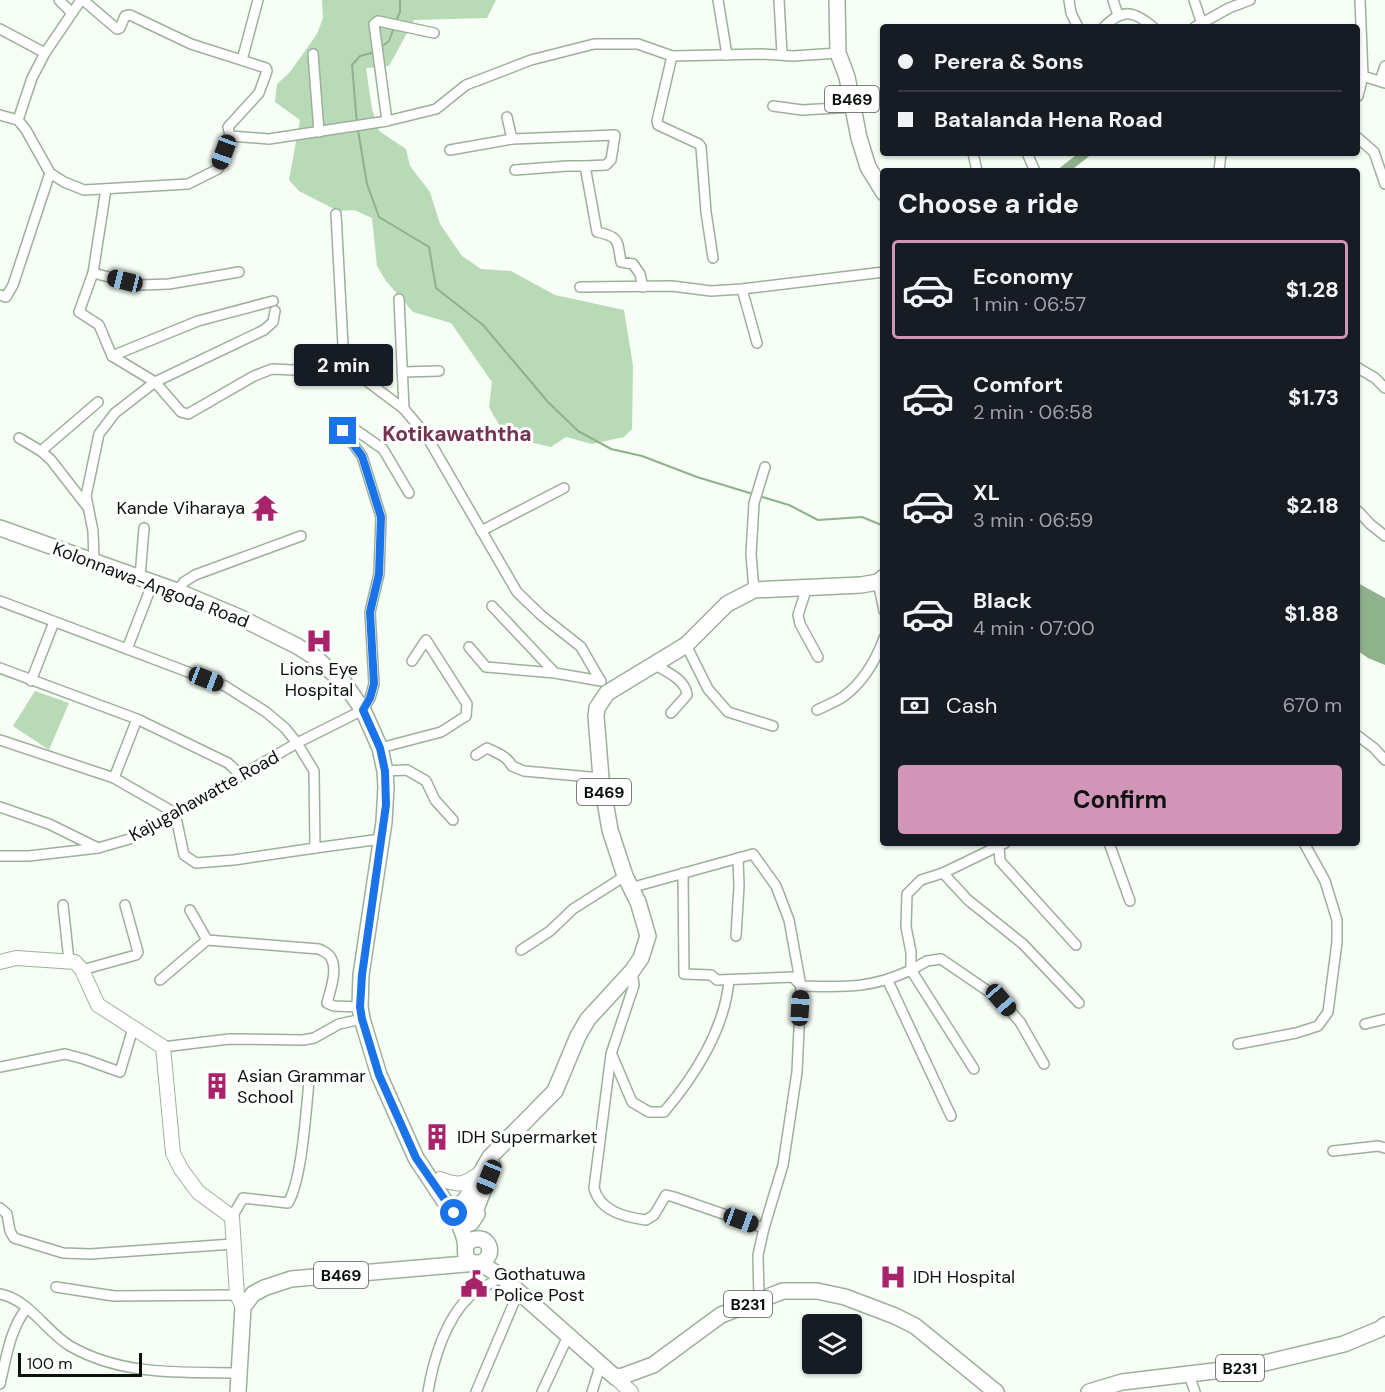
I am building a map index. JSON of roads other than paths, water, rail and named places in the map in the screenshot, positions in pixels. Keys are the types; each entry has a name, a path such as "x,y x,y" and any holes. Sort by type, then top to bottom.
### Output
{"main road":[{"name":"B469","path":"837,0 838,53 868,167 880,186"},
{"name":"Kolonnawa-Angoda Road","path":"0,528 177,591 241,618 297,646 316,658 344,683 363,710 380,748 385,771 386,805 362,975 361,1013 379,1075 416,1158 465,1211"},
{"path":"604,687 655,665 686,645 727,604 754,590 861,585 880,579"},
{"name":"B469","path":"465,1211 500,1149 525,1119 555,1090 578,1036 588,1019 632,971 641,958 648,936 638,902 628,882 610,830 601,778 596,716 604,687"},
{"name":"Kolonnawa-Angoda Road","path":"411,1144 420,1152 465,1211"},
{"name":"B469","path":"465,1211 479,1174 490,1157 500,1149"},
{"path":"465,1211 487,1245 502,1277"},
{"path":"465,1211 465,1246 466,1256 470,1261 502,1277 615,1377"},
{"path":"440,1266 471,1239 478,1238 487,1245 489,1255 478,1263"},
{"name":"B469","path":"240,1301 258,1291 291,1279 478,1263"},
{"name":"B231","path":"615,1377 653,1365 721,1315 783,1292 817,1291 845,1298 895,1316 927,1335 996,1392"},
{"path":"238,1392 240,1301"},
{"name":"B231","path":"1089,1392 1122,1382 1248,1366 1344,1344 1385,1325"}],"street":[{"path":"59,0 72,14"},
{"path":"0,115 18,120 50,173 84,190 188,184 218,169 230,136 228,126 259,93 267,71 259,64 191,44 130,15 126,16 120,28 117,29 82,0 45,53 32,78 18,120"},
{"path":"242,60 258,0"},
{"path":"718,0 727,55"},
{"path":"779,0 782,54"},
{"path":"1069,0 1071,13 1076,24"},
{"path":"1113,0 1118,15"},
{"path":"1194,0 1199,24"},
{"path":"1200,24 1228,4 1250,0"},
{"path":"1360,0 1363,76 1360,88"},
{"path":"1108,24 1118,15 1128,14 1139,15 1150,24"},
{"path":"387,121 374,24 378,21 434,33"},
{"path":"0,29 45,53"},
{"path":"230,136 269,139 387,121 436,109 466,85 549,54 594,44 638,44 672,56 838,53"},
{"path":"313,54 319,132"},
{"path":"672,56 657,121 658,125 701,147 706,212 713,258"},
{"path":"1363,76 1382,82 1385,66"},
{"path":"773,106 802,110 854,107 880,98"},
{"path":"507,117 512,139"},
{"path":"450,150 512,139 615,135 611,160 606,165 515,171"},
{"path":"1360,140 1374,152 1385,184"},
{"path":"585,166 597,232 612,235 617,240 621,262 633,264 636,267 643,287"},
{"path":"0,295 6,297 13,285 50,173"},
{"path":"106,189 93,273 79,312 99,325 112,356 155,382 181,412 188,414 254,376 272,369 315,371 344,364"},
{"path":"336,214 344,364"},
{"path":"93,273 141,285 169,284 239,272"},
{"path":"580,287 672,286 711,291 880,272"},
{"path":"742,289 757,343"},
{"path":"399,299 404,409"},
{"path":"94,561 93,531 86,496 99,434 115,413 155,382 264,330 273,322 274,306 198,321 112,356"},
{"path":"344,364 404,409 426,435 517,592 542,616 581,647 604,687"},
{"path":"1360,369 1375,378 1385,388"},
{"path":"402,372 439,371"},
{"path":"41,451 98,402"},
{"path":"363,710 374,684 370,612 379,574 381,517 362,456 343,431 353,428 383,449 409,493"},
{"path":"19,438 51,460 89,509"},
{"path":"754,590 751,554 754,503 765,468"},
{"path":"482,531 564,488"},
{"path":"1360,513 1370,525 1385,536"},
{"path":"127,649 146,580 144,528"},
{"path":"177,591 184,582 195,576 302,536"},
{"path":"807,587 798,615 800,624 818,657"},
{"path":"0,601 225,686 266,712 285,728 314,771 315,848"},
{"path":"492,606 555,673"},
{"path":"31,681 54,622"},
{"path":"380,748 441,732 466,716 467,704 426,640 412,661"},
{"path":"686,645 708,689 728,712 773,726"},
{"path":"469,647 486,667 555,673 604,687"},
{"path":"817,710 842,698 858,683 880,648"},
{"path":"655,665 683,683 687,689 687,695 671,713"},
{"path":"0,668 137,719 228,763 242,776"},
{"name":"Kajugahawatte Road","path":"0,856 29,856 98,848 133,837 297,743 363,710"},
{"path":"114,778 137,719"},
{"path":"1360,738 1385,760"},
{"path":"0,740 114,778 175,813 184,855 196,863 234,860 381,839"},
{"path":"476,755 487,748 509,760 512,766 524,771 601,778"},
{"path":"385,771 408,770 426,780 435,800 453,820"},
{"path":"0,807 49,824 98,848"},
{"path":"974,1069 910,970 906,927 907,894 921,880 943,873 1000,846"},
{"path":"1002,846 1000,861 1076,945"},
{"path":"1110,846 1130,901"},
{"path":"1238,1044 1296,1033 1318,1026 1328,1012 1337,942 1337,920 1325,881 1306,846"},
{"path":"521,950 550,931 573,909 628,882 683,873 753,854 776,886 789,920 801,986 797,1072 783,1165 758,1255 759,1299"},
{"path":"736,936 738,858"},
{"path":"683,873 684,974 711,975 717,980 793,977 801,986 860,987 888,981 927,961 941,959 1001,1000 1020,1022 1044,1064"},
{"path":"943,873 968,900 1023,944 1079,1004"},
{"path":"63,905 69,961"},
{"path":"82,970 136,955 138,952 125,905"},
{"path":"190,910 207,940"},
{"path":"160,980 207,940 319,950 330,955 333,961 333,980 327,1003 361,1013"},
{"path":"0,963 16,958 75,962 82,970 98,1005 163,1047 229,1039 303,1040 314,1038 361,1013"},
{"path":"632,971 634,985 611,1054 594,1188 597,1198 606,1208 632,1218 646,1220 654,1215 666,1196 674,1197 764,1228"},
{"path":"611,1054 632,1102 649,1112 664,1112 679,1095 709,1045 727,1002 729,980"},
{"path":"888,981 951,1116"},
{"path":"1365,1024 1385,1019"},
{"path":"0,1067 65,1054 120,1072 133,1028"},
{"path":"163,1047 173,1153 181,1169 198,1192 232,1217"},
{"path":"56,1287 114,1296 240,1301 232,1217 243,1198 288,1203 292,1197 300,1161 309,1081"},
{"path":"1333,1151 1378,1146 1385,1148"},
{"path":"441,1179 464,1184 479,1174"},
{"path":"0,1208 8,1214 10,1231 14,1238 63,1253 90,1254 233,1244"},
{"path":"428,1392 432,1364 448,1326 469,1297 502,1277"},
{"path":"476,1392 518,1293"},
{"path":"0,1294 10,1296 68,1344 95,1358 143,1371 237,1373"},
{"path":"0,1384 8,1349 21,1314 27,1308"},
{"path":"542,1392 569,1334"},
{"path":"592,1392 601,1363"},
{"path":"1189,1375 1195,1392"},
{"path":"615,1377 631,1392"}],"waterway":[{"path":"396,21 400,12 400,0"},
{"path":"380,48 389,41 394,27"},
{"path":"357,124 352,65 360,56 375,52"},
{"path":"358,130 367,184 379,217 429,247 436,288 483,325 548,402 578,431 611,449 642,456 697,477 753,494"},
{"path":"1067,168 1082,156"},
{"path":"759,496 789,505 818,520 862,517 880,524"}],"place":[{"name":"Kande Viharaya","path":"265,508"},
{"name":"Lions Eye Hospital","path":"319,641"},
{"name":"Asian Grammar School","path":"217,1086"},
{"name":"IDH Supermarket","path":"437,1137"},
{"name":"IDH Hospital","path":"893,1277"},
{"name":"Gothatuwa Police Post","path":"474,1284"}],"district":[{"name":"Kotikawaththa","path":"457,434"}]}
